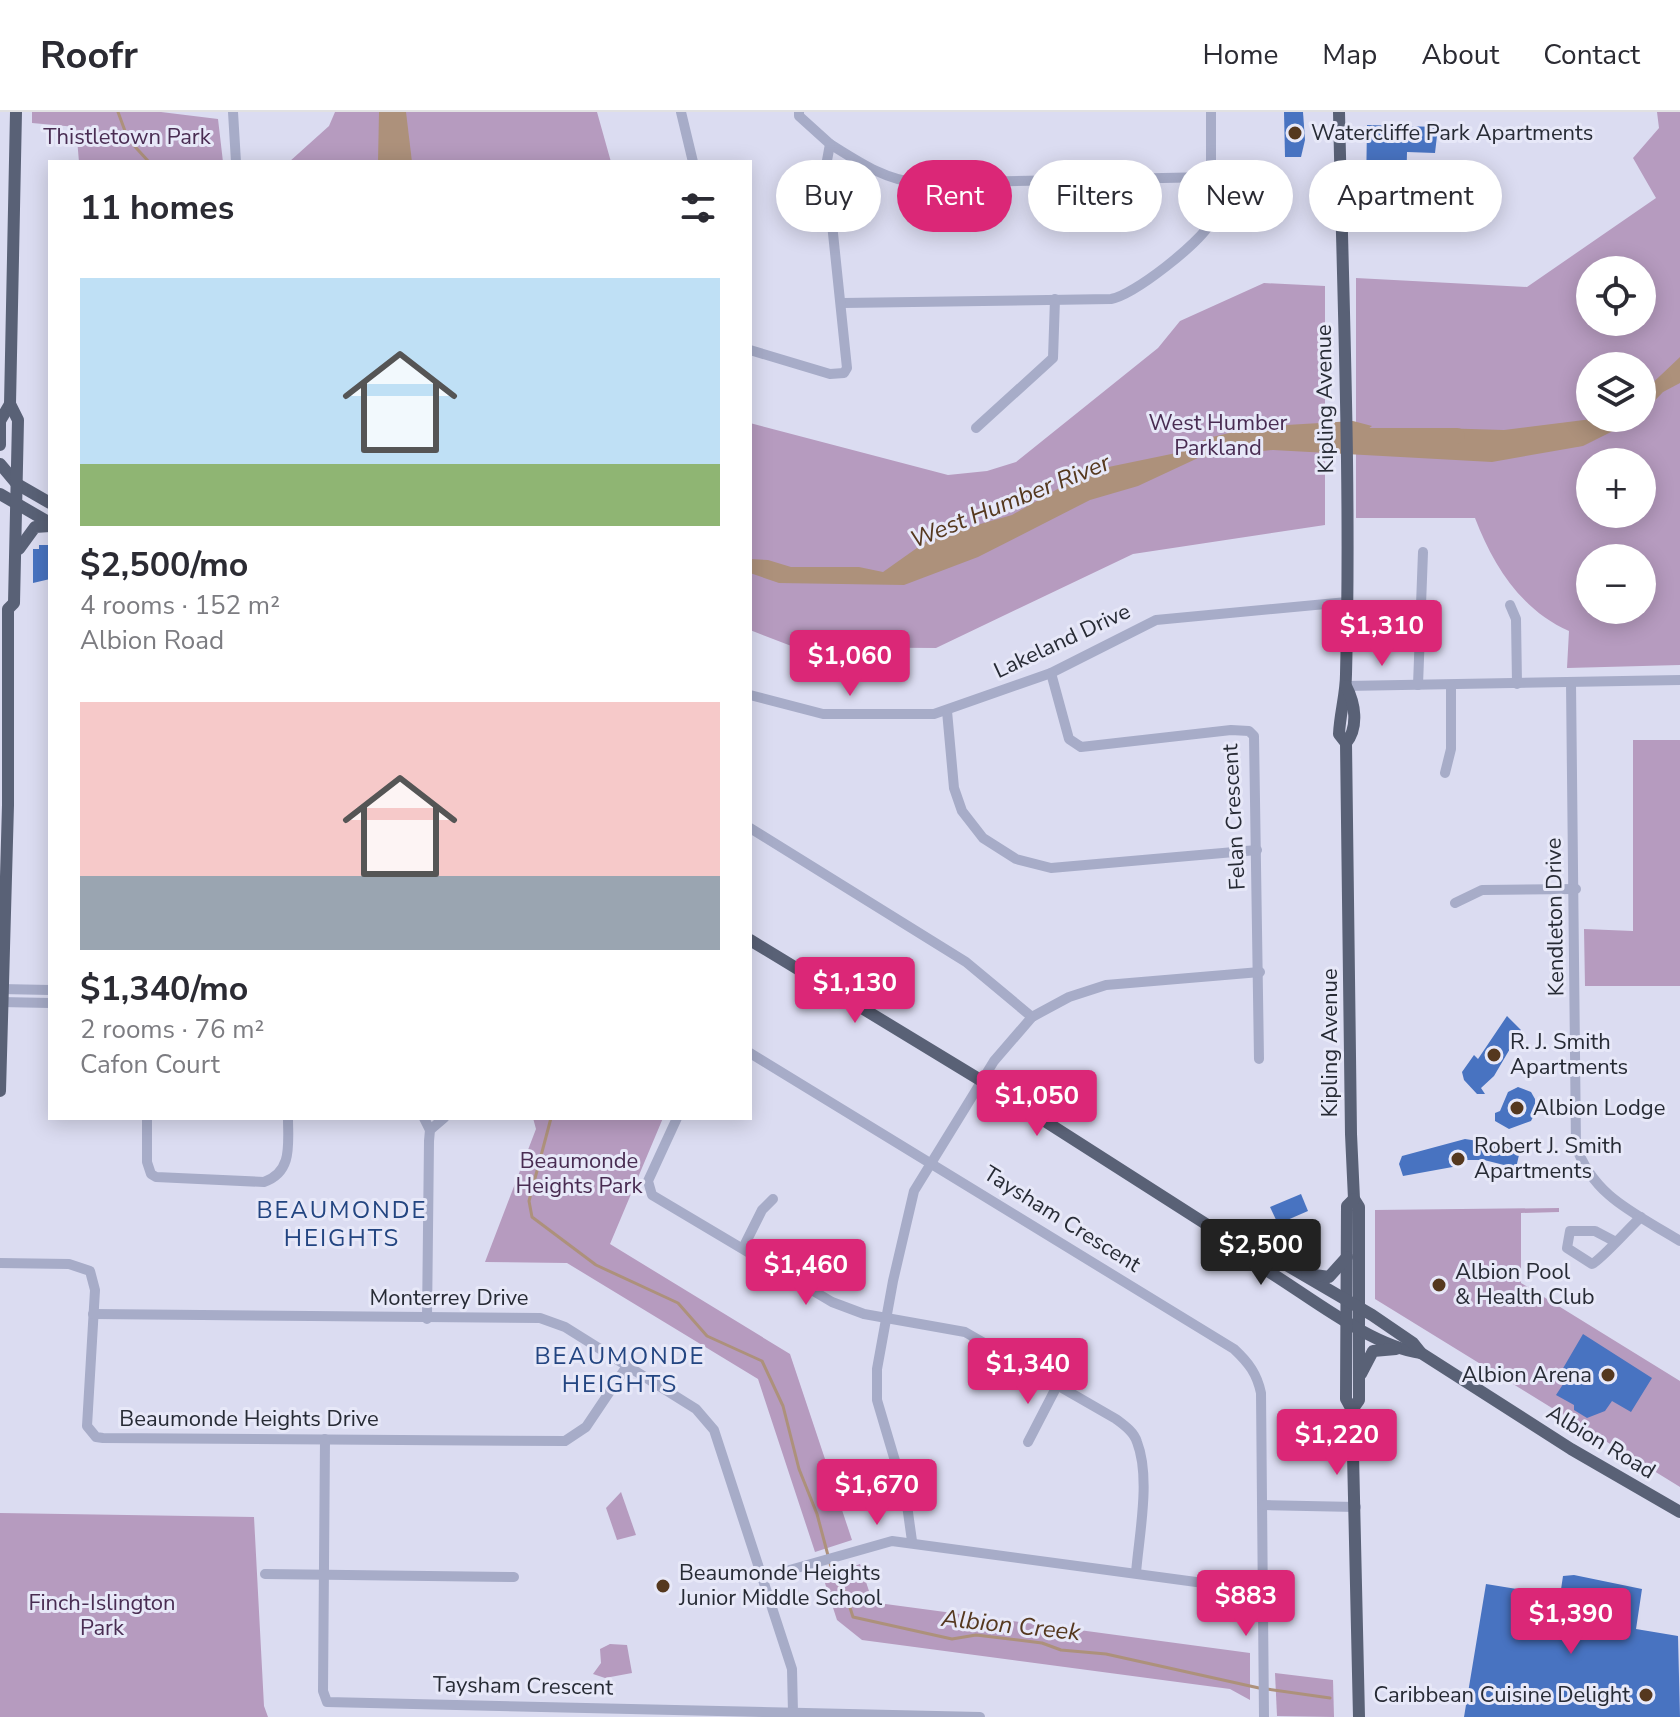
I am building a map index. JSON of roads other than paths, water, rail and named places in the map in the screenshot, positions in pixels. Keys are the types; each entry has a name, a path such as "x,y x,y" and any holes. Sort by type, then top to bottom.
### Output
{"main road":[{"path":"0,445 0,421 11,381 16,112"},
{"name":"Kipling Avenue","path":"1339,112 1347,490 1346,686 1354,701 1353,734 1346,743 1354,1199 1359,1207 1360,1309 1359,1400 1352,1410"},
{"path":"0,1091 4,612 14,603 18,420 5,406"},
{"path":"0,464 17,484 48,502"},
{"path":"0,494 48,524"},
{"path":"16,555 27,533 35,527 48,525"},
{"name":"Albion Road","path":"752,941 982,1081 1256,1256 1263,1268 1346,1320 1405,1351 1421,1353"},
{"name":"Kipling Avenue","path":"1354,1199 1347,1206 1346,1399 1352,1410 1356,1507 1359,1717"},
{"name":"Albion Road","path":"1256,1256 1271,1256 1302,1273 1571,1449 1680,1512"},
{"path":"1302,1273 1329,1277 1347,1257"},
{"path":"1359,1376 1373,1351 1386,1348 1405,1351"}],"street":[{"path":"233,112 236,160"},
{"path":"681,112 693,160"},
{"path":"785,112 799,114 830,144 895,181 1178,178"},
{"path":"1211,112 1212,160"},
{"path":"752,351 830,374 844,373 848,358 826,166 830,144"},
{"path":"843,303 1111,299 1129,294 1205,232"},
{"path":"976,428 1053,358 1055,299"},
{"path":"1418,685 1423,552"},
{"name":"Lakeland Drive","path":"752,696 823,714 947,711 1051,673 1156,620 1347,602"},
{"path":"1510,605 1516,619 1517,684"},
{"name":"Felan Crescent","path":"1051,673 1069,739 1081,747 1249,731 1254,741 1259,1059"},
{"path":"1346,686 1680,680"},
{"name":"Kendleton Drive","path":"1571,683 1576,889 1576,1146 1588,1174 1600,1189 1621,1207 1680,1241"},
{"path":"1445,773 1451,749 1451,685"},
{"path":"947,711 954,788 962,811 983,838 1016,859 1051,868 1257,850"},
{"path":"752,829 966,962 1032,1017"},
{"path":"1455,903 1482,890 1576,889"},
{"path":"912,1541 906,1498 877,1400 877,1369 905,1222 914,1191 982,1081 1032,1017 1069,997 1106,985 1260,972"},
{"path":"1,996 48,990"},
{"path":"1,996 48,1003"},
{"name":"Taysham Crescent","path":"752,1054 1234,1349 1248,1362 1257,1375 1261,1393 1264,1712"},
{"path":"147,1120 147,1162 151,1174 156,1177 264,1182 274,1179 287,1161 288,1120"},
{"path":"425,1120 430,1130 427,1319"},
{"path":"430,1130 442,1120"},
{"path":"676,1120 648,1181 650,1191 832,1302 864,1314 965,1332 1116,1419 1137,1440 1142,1520 1136,1573"},
{"path":"743,1248 762,1210 773,1199"},
{"path":"1614,1241 1595,1231 1570,1231 1566,1240 1567,1248 1592,1264 1599,1261 1614,1241 1641,1217"},
{"name":"Beaumonde Heights Drive","path":"0,1263 85,1268 94,1280 87,1426 96,1437 565,1441 586,1427 627,1366"},
{"name":"Monterrey Drive","path":"93,1314 540,1318 565,1327 702,1413 714,1430 765,1577 792,1669 793,1713"},
{"path":"1028,1442 1058,1384"},
{"name":"Taysham Crescent","path":"325,1439 323,1691 327,1702 980,1717"},
{"path":"1264,1505 1356,1507"},
{"path":"765,1577 892,1541 912,1541 1263,1591"},
{"path":"265,1574 514,1577"}],"waterway":[{"path":"118,112 128,139 147,160"},
{"name":"West Humber River","path":"1340,436 1457,436"},
{"name":"Albion Creek","path":"550,1120 529,1201 532,1217 596,1265 678,1303 707,1336 762,1361 783,1406 799,1469 817,1514 834,1578 845,1592 853,1617 952,1639 976,1635 1042,1643 1061,1650 1106,1654 1259,1688"},
{"name":"Albion Creek","path":"1267,1689 1330,1698"}],"place":[{"name":"Watercliffe Park Apartments","path":"1295,133"},
{"name":"R. J. Smith Apartments","path":"1494,1055"},
{"name":"Albion Lodge","path":"1517,1108"},
{"name":"Robert J. Smith Apartments","path":"1458,1159"},
{"name":"Albion Pool & Health Club","path":"1439,1285"},
{"name":"Albion Arena","path":"1608,1375"},
{"name":"Beaumonde Heights Junior Middle School","path":"663,1586"},
{"name":"Caribbean Cuisine Delight","path":"1646,1695"}],"district":[{"name":"BEAUMONDE HEIGHTS","path":"342,1224"},
{"name":"BEAUMONDE HEIGHTS","path":"620,1370"}],"park label":[{"name":"Thistletown Park","path":"127,137"},
{"name":"West Humber Parkland","path":"1218,436"},
{"name":"Beaumonde Heights Park","path":"579,1174"},
{"name":"Finch-Islington Park","path":"102,1616"}]}
